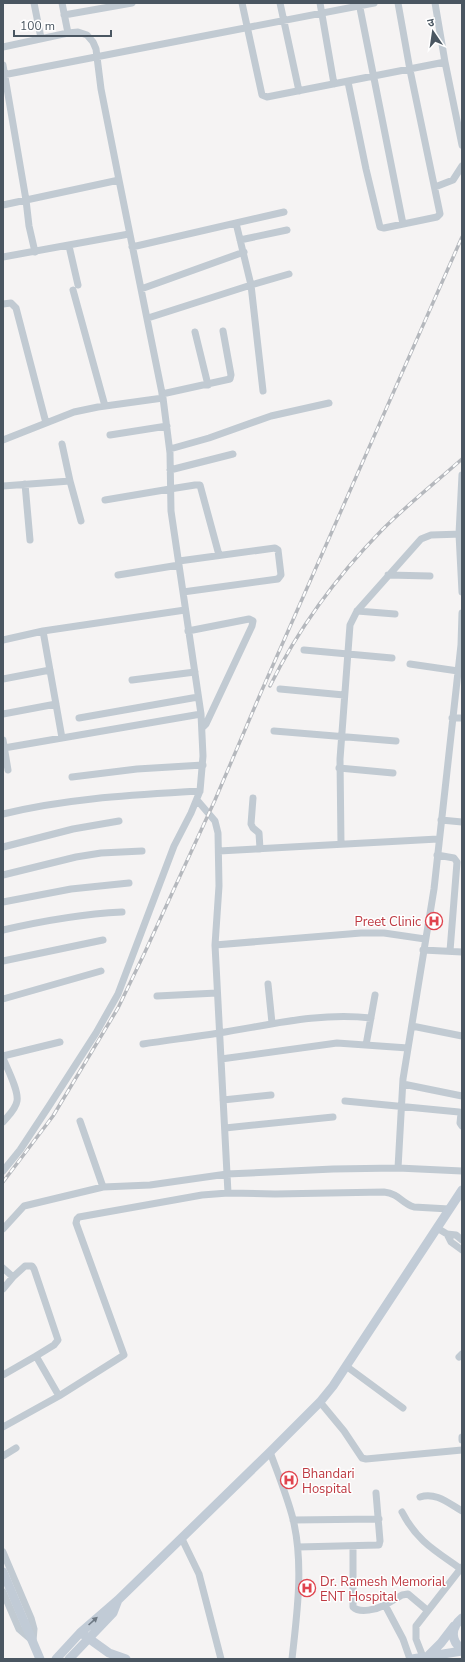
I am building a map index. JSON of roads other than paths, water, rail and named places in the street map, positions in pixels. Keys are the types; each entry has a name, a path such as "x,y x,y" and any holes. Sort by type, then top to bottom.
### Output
{"main road":[{"path":"56,1659 113,1613 118,1600 320,1402 346,1366 462,1190"},
{"path":"3,1572 40,1659"},
{"path":"426,1656 441,1643 462,1618"},
{"path":"454,1626 454,1638 462,1650"},
{"path":"69,1659 84,1635"},
{"path":"84,1635 109,1653 126,1659"},
{"path":"411,1659 462,1650"}],"street":[{"path":"34,3 41,38"},
{"path":"62,3 68,33"},
{"path":"64,15 132,3"},
{"path":"242,3 262,95 267,97 445,62"},
{"path":"280,3 299,91"},
{"path":"320,3 334,84"},
{"path":"3,75 322,13 360,4 374,3"},
{"path":"348,82 380,227 384,228 439,215 435,187 410,70 398,3"},
{"path":"435,3 462,145"},
{"path":"360,4 403,224"},
{"path":"3,47 41,38 78,32 87,34 93,42 97,56 101,89 129,234 148,318 163,396 170,449 172,517 201,714 203,766 200,791 197,800 174,846 118,994 96,1033 49,1106 20,1150 3,1171"},
{"path":"3,65 3,75 26,200 29,226 35,252"},
{"path":"435,187 453,180 462,166"},
{"path":"3,205 119,180"},
{"path":"132,247 284,212"},
{"path":"236,223 251,285 263,391"},
{"path":"240,240 287,230"},
{"path":"3,257 129,234"},
{"path":"69,246 75,288 105,406"},
{"path":"141,289 244,252"},
{"path":"148,318 289,274"},
{"path":"3,304 11,303 16,308 46,422"},
{"path":"3,440 74,412 163,396 228,381 231,377 223,331"},
{"path":"195,332 208,385"},
{"path":"170,449 209,438 270,416 329,403"},
{"path":"110,434 167,426"},
{"path":"62,444 81,522"},
{"path":"170,470 233,454"},
{"path":"462,476 462,592"},
{"path":"3,486 70,481"},
{"path":"26,484 30,540"},
{"path":"105,500 195,485 200,486 219,555"},
{"path":"341,844 339,768 350,625 356,611 417,543 425,537 461,534"},
{"path":"118,575 219,555 275,548 278,550 281,577 278,579 183,592"},
{"path":"388,575 430,576"},
{"path":"3,640 43,631 185,610"},
{"path":"356,611 395,614"},
{"path":"398,1168 403,1084 434,890 438,839 452,718 459,687 458,671 462,645 462,613"},
{"path":"188,631 249,619 253,621 206,724 202,728"},
{"path":"43,631 62,738"},
{"path":"304,650 392,658"},
{"path":"410,664 458,671"},
{"path":"3,679 50,670"},
{"path":"132,680 194,672"},
{"path":"280,689 344,694"},
{"path":"79,718 198,697"},
{"path":"3,714 56,704"},
{"path":"4,748 201,714"},
{"path":"452,718 462,718"},
{"path":"274,731 396,741"},
{"path":"3,740 8,770"},
{"path":"72,778 137,769 203,766"},
{"path":"339,768 393,773"},
{"path":"3,814 45,805 90,799 200,791"},
{"path":"253,798 251,824 259,833 260,849"},
{"path":"197,800 217,825 219,886 215,945 228,1193"},
{"path":"440,820 462,822"},
{"path":"3,847 73,829 119,821"},
{"path":"219,851 438,839"},
{"path":"3,875 76,857 101,853 142,850"},
{"path":"437,855 454,858 457,862 450,951"},
{"path":"3,902 71,889 129,883"},
{"path":"3,930 97,913 122,912"},
{"path":"215,945 361,933 384,933 425,939"},
{"path":"3,961 103,940"},
{"path":"424,950 462,952"},
{"path":"3,999 101,971"},
{"path":"268,984 272,1023"},
{"path":"157,996 217,994"},
{"path":"366,1045 376,995"},
{"path":"143,1044 220,1033 290,1020 336,1016 371,1018"},
{"path":"412,1026 462,1036"},
{"path":"3,1122 12,1111 17,1100 17,1094 3,1057 60,1042"},
{"path":"221,1059 337,1043 408,1048"},
{"path":"3,1081 10,1076"},
{"path":"403,1084 462,1096"},
{"path":"223,1100 271,1095"},
{"path":"345,1101 459,1112 461,1114 460,1123 462,1126"},
{"path":"225,1128 333,1117"},
{"path":"80,1121 103,1187"},
{"path":"3,1229 19,1209 24,1206 103,1187 150,1185 227,1174 333,1169 398,1168 462,1171"},
{"path":"3,1427 58,1396 124,1355 76,1223 77,1219 81,1216 172,1199 228,1193 275,1194 384,1192 397,1195 408,1205 414,1207 449,1209"},
{"path":"437,1228 447,1234 456,1235 462,1240"},
{"path":"447,1234 451,1242 462,1250"},
{"path":"3,1289 25,1266 32,1266 58,1337 57,1343 3,1375"},
{"path":"3,1268 13,1277"},
{"path":"36,1356 58,1396"},
{"path":"346,1366 403,1408"},
{"path":"320,1402 344,1431 362,1458 366,1459 462,1450"},
{"path":"3,1456 16,1448"},
{"path":"270,1452 293,1520 298,1547 299,1567 292,1659"},
{"path":"298,1547 379,1545 379,1519 376,1493"},
{"path":"420,1497 427,1495 439,1497 462,1511"},
{"path":"402,1512 410,1527 426,1545 461,1568 419,1620 416,1626 415,1632 426,1656"},
{"path":"293,1520 379,1519"},
{"path":"183,1541 199,1574 221,1659"},
{"path":"353,1546 353,1607 357,1610 372,1609 385,1605 402,1595 408,1594 427,1610"},
{"path":"3,1552 31,1618 34,1629 33,1641"},
{"path":"3,1592 5,1602 19,1629 33,1641"},
{"path":"385,1605 403,1639 411,1659"}],"railway":[{"path":"3,1182 53,1116 118,1008 215,800 462,237"},
{"path":"270,686 306,623 350,565 382,530 462,459"}],"place":[{"name":"Preet Clinic","path":"434,921"},
{"name":"Bhandari Hospital","path":"289,1480"},
{"name":"Dr. Ramesh Memorial ENT Hospital","path":"307,1588"}]}
